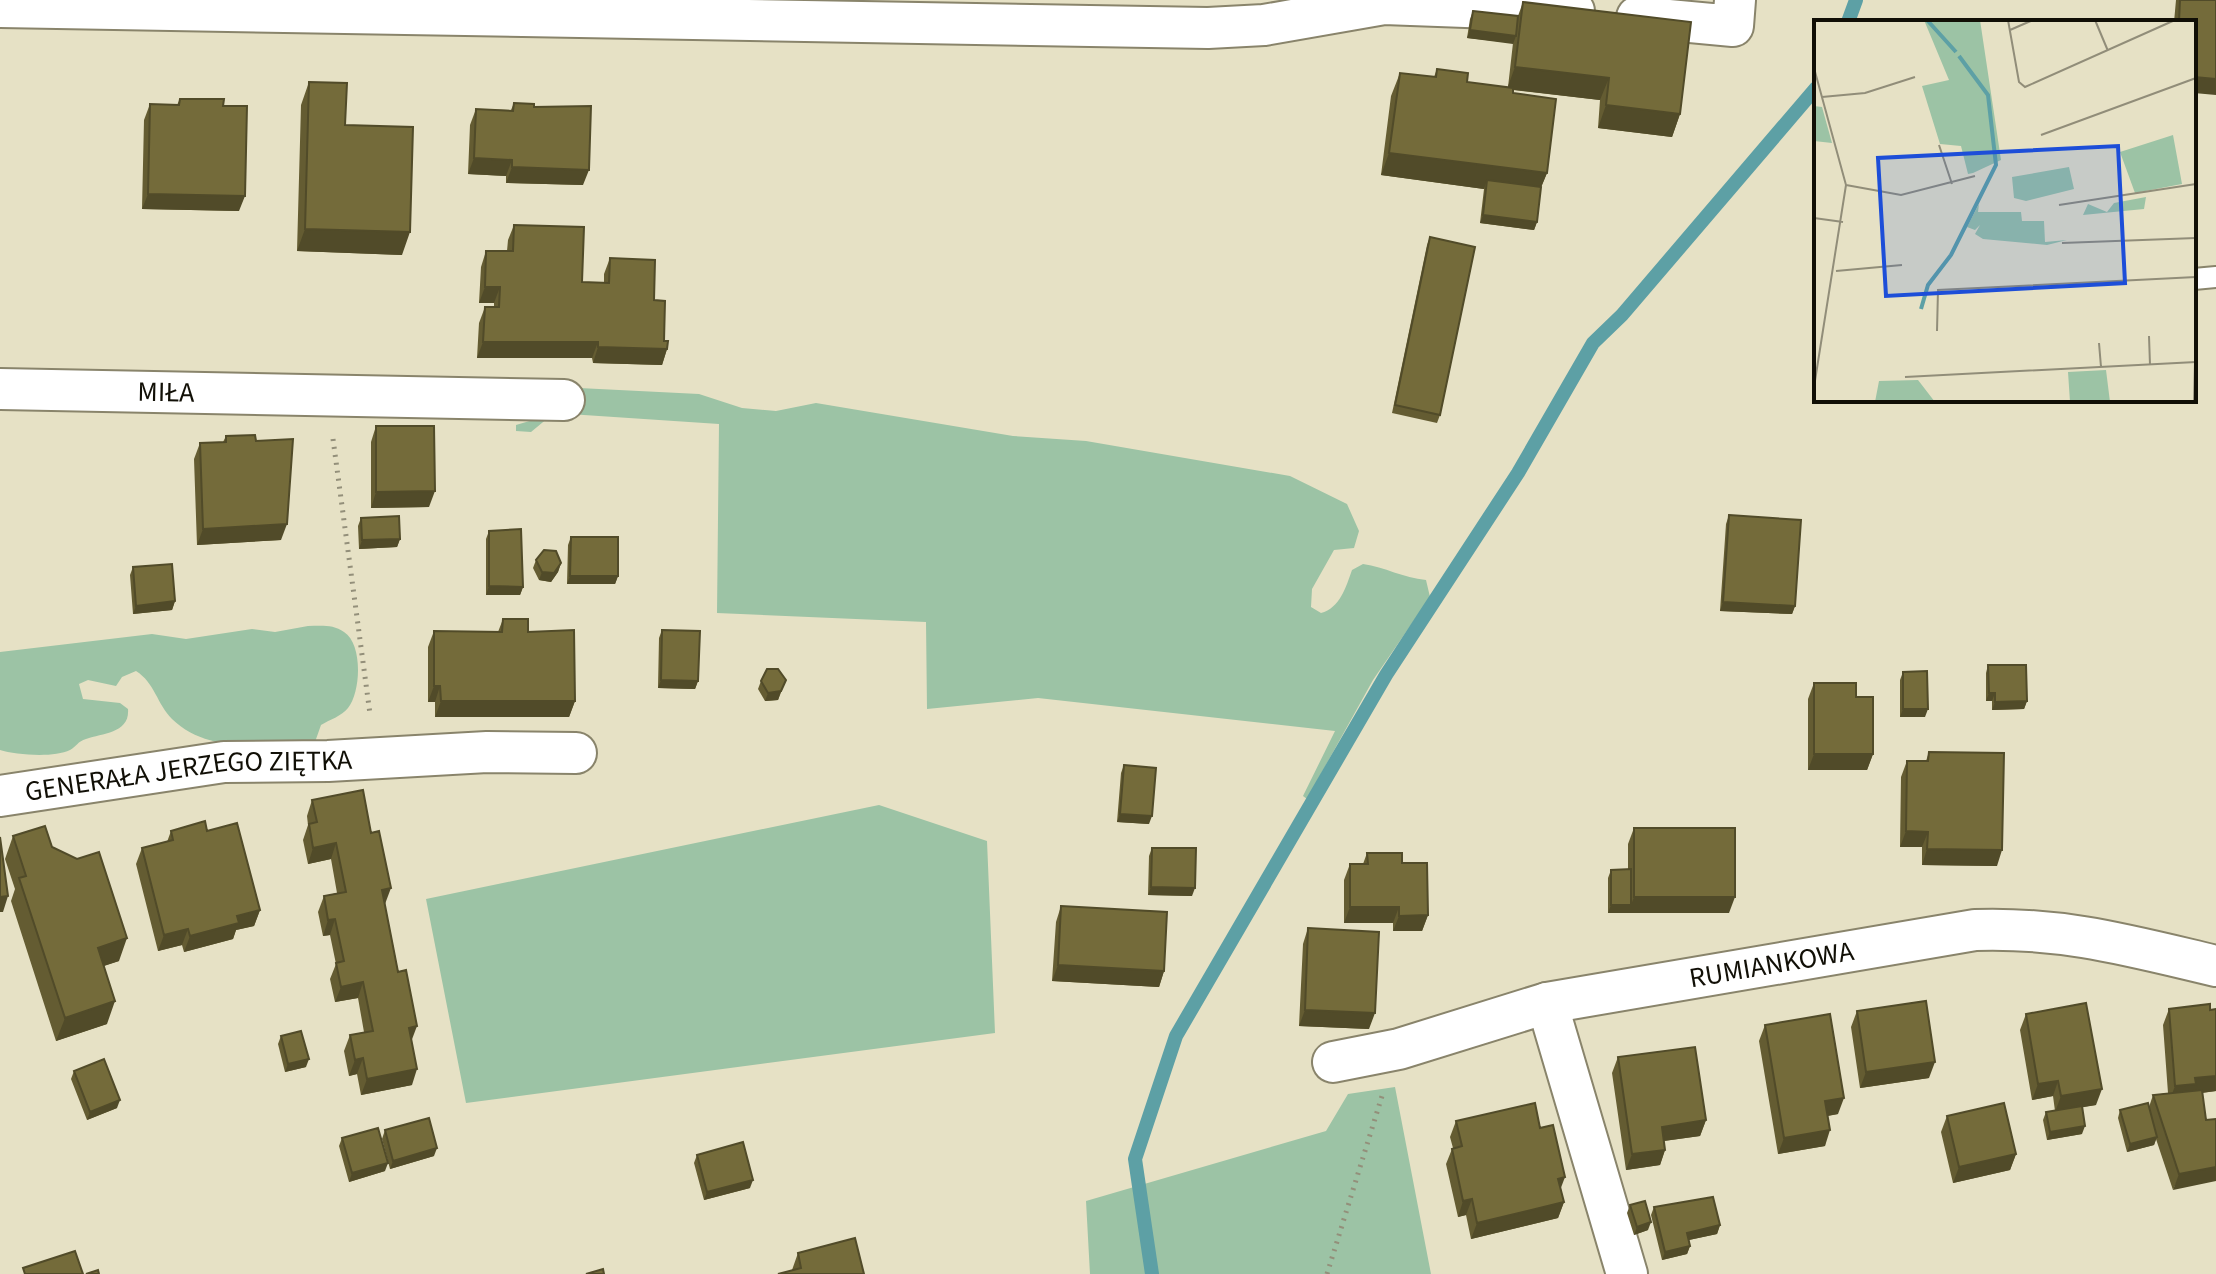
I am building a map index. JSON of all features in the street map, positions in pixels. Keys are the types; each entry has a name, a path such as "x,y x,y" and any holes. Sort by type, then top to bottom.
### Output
{"street":[{"path":"0,7 1208,28 1264,25 1384,4 1423,4 1565,11 1733,26 1735,0"},
{"name":"MIŁA","path":"0,389 564,400"},
{"name":"GENERAŁA JERZEGO ZIĘTKA","path":"0,796 224,762 377,759 487,752 576,753"},
{"name":"RUMIANKOWA","path":"1333,1062 1399,1049 1547,1003 1975,930 2029,929 2084,935 2216,966"},
{"path":"1547,1003 1627,1274"}],"lane":[{"path":"2196,279 2216,277"}],"path":[{"path":"329,394 371,719"},
{"path":"1327,1274 1399,1049"}],"green space":[{"path":"579,388 699,394 742,408 776,411 816,403 1013,436 1086,441 1290,476 1347,504 1359,531 1354,548 1334,550 1312,589 1311,607 1321,613 1333,607 1352,570 1363,564 1426,580 1430,597 1373,680 1307,799 1303,796 1335,731 1038,698 927,709 926,622 717,613 719,424 554,413 531,432 516,431 516,425 543,417"},
{"path":"308,626 331,627 344,632 354,647 358,668 356,691 348,708 321,725 315,742 259,746 221,743 203,738 172,719 148,681 136,671 122,677 116,686 88,680 79,684 83,699 120,703 128,709 125,723 120,727 83,740 63,753 35,755 0,750 0,652 152,634 186,639 252,629 275,632"},
{"path":"879,805 987,841 995,1033 466,1103 426,899"},
{"path":"1395,1087 1431,1274 1090,1274 1086,1201 1326,1131 1348,1094"}],"building":[{"path":"2180,0 2216,0 2216,79 2196,77 2196,20 2179,20"},
{"path":"1523,2 1691,22 1680,114 1606,105 1609,78 1515,67"},
{"path":"1473,11 1518,16 1516,36 1470,30"},
{"path":"1437,69 1468,73 1467,82 1513,88 1513,93 1556,99 1547,173 1389,153 1400,73 1436,77"},
{"path":"309,82 347,83 345,125 413,127 410,232 305,229"},
{"path":"180,99 224,99 223,106 247,106 245,196 148,194 150,104 179,105"},
{"path":"514,103 534,104 534,107 591,106 589,170 512,167 512,160 474,158 476,109 513,111"},
{"path":"1487,180 1541,187 1537,222 1483,215"},
{"path":"514,225 584,227 582,282 609,283 610,258 655,260 654,300 665,301 664,341 668,341 667,349 598,347 598,342 483,342 485,307 499,307 500,287 485,287 486,251 513,251"},
{"path":"1430,237 1475,247 1440,415 1395,405"},
{"path":"376,426 434,426 435,491 376,492"},
{"path":"255,435 256,441 293,439 287,524 203,529 200,443 226,442 226,436"},
{"path":"1729,515 1801,520 1795,606 1723,602"},
{"path":"399,516 400,539 362,540 361,518"},
{"path":"521,529 523,587 489,586 489,531"},
{"path":"571,537 618,537 618,576 570,576"},
{"path":"544,550 556,551 561,563 554,573 542,572 536,560"},
{"path":"172,564 175,601 136,606 133,567"},
{"path":"503,619 528,619 528,632 574,630 575,701 441,701 440,686 434,686 434,631 502,632"},
{"path":"662,630 700,631 698,681 661,680"},
{"path":"1988,665 2026,665 2027,701 1995,702 1995,693 1989,693"},
{"path":"767,669 778,669 786,680 781,691 768,693 761,681"},
{"path":"1927,671 1928,709 1903,709 1903,672"},
{"path":"1814,683 1856,683 1856,697 1873,697 1873,754 1814,754"},
{"path":"1929,752 2004,753 2002,850 1927,849 1928,832 1906,831 1907,761 1928,761"},
{"path":"1124,765 1156,768 1152,816 1120,814"},
{"path":"363,790 371,833 379,831 391,888 382,890 398,972 406,970 417,1026 409,1028 417,1069 367,1079 363,1058 355,1060 350,1035 373,1031 363,982 341,987 336,963 344,961 335,919 328,920 324,896 346,892 336,843 313,848 309,824 317,822 312,800"},
{"path":"205,821 207,831 237,823 260,910 237,916 239,923 190,936 188,929 164,935 142,848 173,840 171,831"},
{"path":"45,826 52,847 77,859 99,852 127,938 98,948 115,1001 65,1018 19,878 26,876 13,836"},
{"path":"1634,828 1735,828 1735,897 1634,897"},
{"path":"0,837 8,896 0,897"},
{"path":"1152,848 1196,848 1195,888 1151,887"},
{"path":"1367,853 1402,853 1402,863 1427,863 1428,915 1399,916 1399,907 1350,907 1350,864 1368,864"},
{"path":"1631,869 1631,905 1611,905 1611,870"},
{"path":"1061,906 1167,912 1164,971 1058,965"},
{"path":"1308,928 1379,932 1375,1013 1305,1010"},
{"path":"1926,1001 1935,1062 1866,1072 1857,1011"},
{"path":"2086,1003 2102,1089 2061,1096 2058,1081 2038,1084 2026,1014"},
{"path":"2210,1004 2210,1010 2216,1009 2216,1076 2195,1078 2196,1084 2175,1086 2169,1009"},
{"path":"1830,1014 1844,1098 1825,1101 1830,1130 1784,1138 1765,1025"},
{"path":"301,1031 309,1059 288,1064 281,1036"},
{"path":"1695,1047 1706,1120 1662,1127 1665,1150 1632,1154 1618,1057"},
{"path":"104,1059 120,1100 90,1112 74,1071"},
{"path":"2202,1090 2206,1120 2216,1119 2216,1167 2179,1174 2153,1095"},
{"path":"1535,1103 1540,1128 1553,1125 1565,1177 1558,1179 1564,1202 1477,1223 1472,1199 1463,1201 1452,1149 1462,1146 1456,1121"},
{"path":"2004,1103 2016,1154 1959,1167 1947,1116"},
{"path":"2148,1103 2157,1137 2130,1144 2120,1110"},
{"path":"2082,1106 2085,1126 2050,1132 2046,1112"},
{"path":"429,1118 437,1148 393,1161 385,1130"},
{"path":"378,1128 388,1163 352,1173 342,1138"},
{"path":"743,1142 753,1180 707,1192 697,1155"},
{"path":"1713,1197 1720,1225 1687,1233 1690,1246 1665,1252 1654,1207"},
{"path":"1645,1201 1651,1222 1637,1227 1630,1205"},
{"path":"855,1238 864,1274 778,1274 801,1268 798,1253"},
{"path":"75,1251 83,1274 25,1274 23,1268"},
{"path":"603,1269 604,1274 586,1274"}],"waterway":[{"path":"1849,20 1856,0"},
{"path":"1152,1274 1135,1159 1176,1036 1386,675 1518,473 1593,343 1622,315 1814,90"}]}
